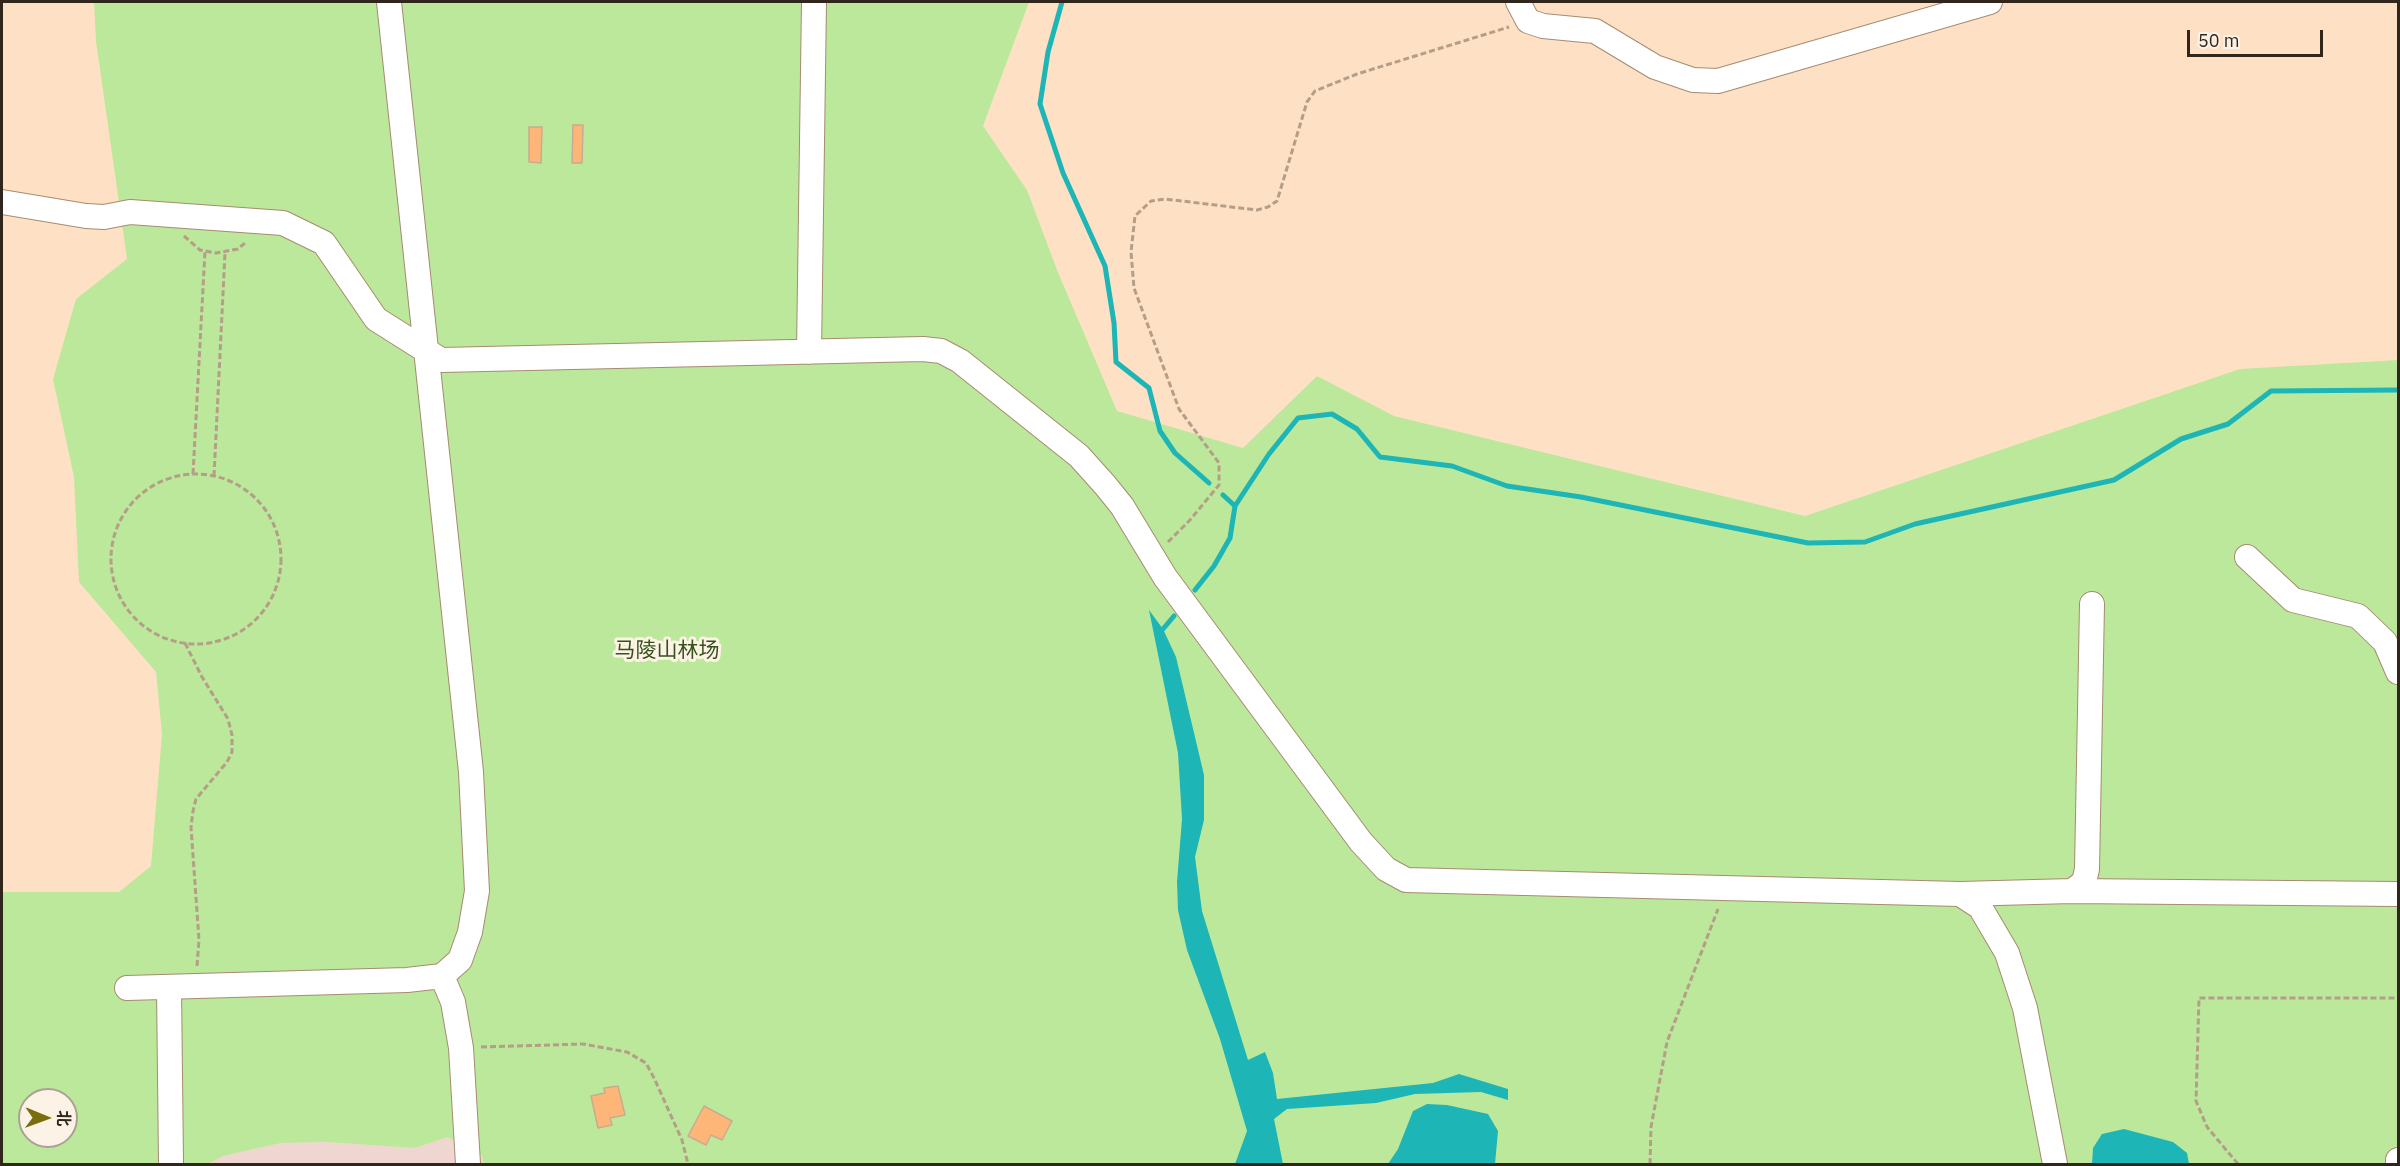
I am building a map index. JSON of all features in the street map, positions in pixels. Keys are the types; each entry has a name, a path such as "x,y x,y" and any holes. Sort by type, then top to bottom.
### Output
{"street":[{"path":"127,988 407,980 442,976 460,960 470,932 477,891 471,772 389,2"},
{"path":"810,352 814,2"},
{"path":"1523,11 1543,26 1595,31 1655,68 1693,80 1718,81 1990,2"},
{"path":"2,202 86,216 104,217 130,212 283,223 324,243 376,319 412,339 441,360 923,349 941,351 960,361 1079,456 1122,506 1153,557 1361,842 1386,869 1406,880 1960,894 2072,891 2398,894"},
{"path":"2247,557 2293,600 2358,616 2385,642 2398,672"},
{"path":"2072,891 2084,882 2087,869 2092,604"},
{"path":"1960,894 1980,908 2007,953 2025,1008 2055,1164"},
{"path":"442,976 453,1002 461,1048 468,1164"},
{"path":"171,1164 177,987"}],"path":[{"path":"1153,557 1190,520 1219,485 1219,463 1179,409 1138,298 1131,252 1135,216 1151,201 1165,199 1257,210 1268,207 1277,201 1307,102 1315,91 1523,11"},
{"path":"193,475 205,251"},
{"path":"214,476 225,253"},
{"path":"177,476 214,476 232,481 255,497 272,520 280,547 280,575 270,601 252,623 228,638 201,645 173,642 147,630 127,610 115,585 111,556 116,529 130,505 151,486 177,476"},
{"path":"177,987 199,964 191,827 193,811 196,799 227,762 232,752 232,735 228,719 202,677 185,643"},
{"path":"1650,1164 1651,1127 1667,1042 1726,888"},
{"path":"2238,1164 2208,1127 2196,1101 2199,998 2398,998"},
{"path":"461,1048 583,1044 627,1052 646,1063 682,1140 688,1164"}],"shaded area":[{"path":"448,1137 482,1157 484,1164 208,1164 223,1156 281,1143 326,1142 415,1148"}],"green space":[{"name":"马陵山林场","path":"94,2 1029,2 983,126 1027,190 1057,270 1117,411 1243,448 1317,376 1394,416 1805,516 2240,369 2398,360 2398,1164 484,1164 482,1156 448,1137 415,1148 326,1142 281,1143 223,1156 208,1164 2,1164 2,892 119,892 151,866 162,734 156,672 79,582 74,477 53,379 76,299 127,259 96,41"}],"water":[{"path":"1149,610 1163,629 1176,657 1204,775 1204,820 1195,857 1202,911 1248,1060 1265,1052 1273,1073 1277,1099 1433,1083 1459,1074 1508,1089 1508,1100 1481,1092 1415,1094 1376,1103 1287,1109 1274,1119 1283,1164 1235,1164 1247,1131 1220,1039 1187,950 1178,910 1177,882 1182,819 1178,753"},
{"path":"1427,1104 1447,1105 1488,1114 1498,1131 1495,1164 1388,1164 1398,1149 1413,1111"},
{"path":"2124,1129 2173,1142 2187,1153 2189,1164 2092,1164 2093,1148 2102,1134"}],"building":[{"path":"573,125 583,125 582,163 572,163"},
{"path":"529,127 542,127 541,163 529,162"},
{"path":"618,1086 625,1115 610,1118 612,1125 598,1128 591,1096 605,1093 604,1088"},
{"path":"704,1106 732,1121 722,1140 711,1135 706,1145 688,1136"}],"waterway":[{"path":"1062,2 1048,52 1040,104 1063,173 1105,266 1114,323 1116,362 1149,388 1160,431 1175,453 1209,483"},
{"path":"1235,506 1269,454 1298,418 1332,414 1357,429 1380,457 1452,466 1507,486 1581,497 1808,543 1865,542 1915,524 2114,480 2181,439 2228,424 2271,391 2398,390"},
{"path":"1195,590 1214,566 1230,538 1235,506 1223,495"},
{"path":"1163,629 1174,616"}]}
